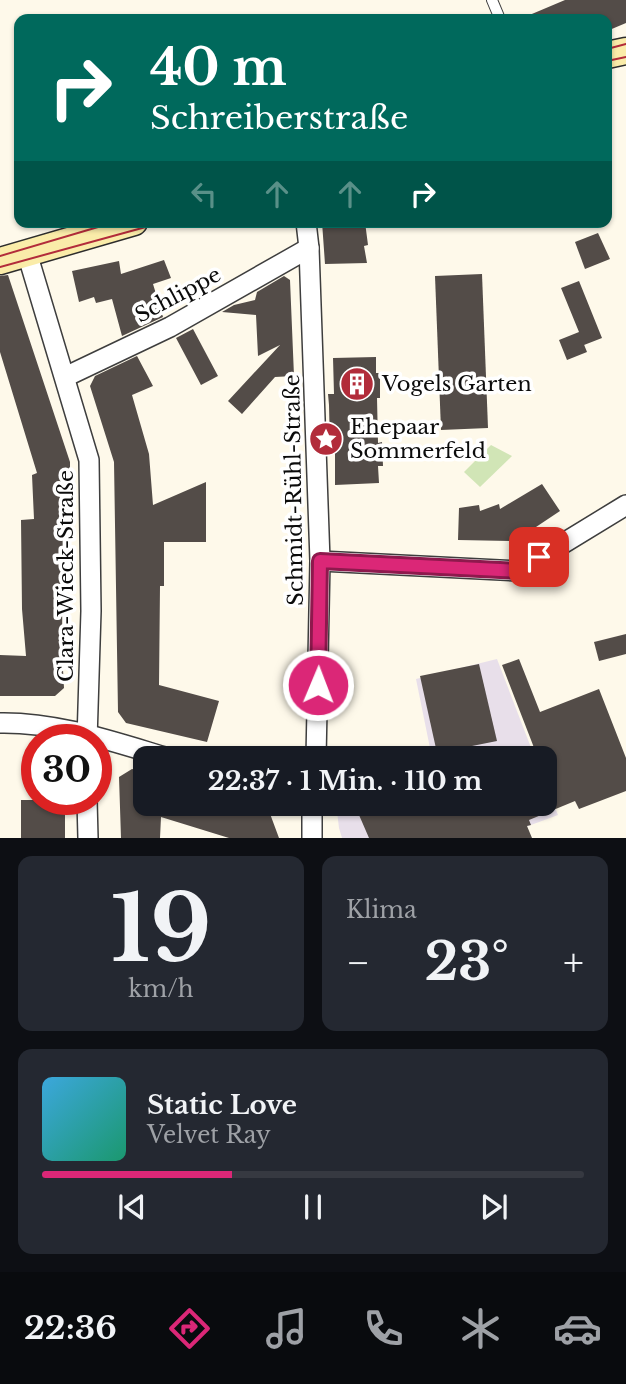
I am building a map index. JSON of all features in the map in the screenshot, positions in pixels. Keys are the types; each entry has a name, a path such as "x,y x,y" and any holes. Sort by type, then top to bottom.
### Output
{"main road":[{"path":"0,261 113,228"}],"street":[{"name":"Schmidt-Rühl-Straße","path":"307,228 320,561 316,746"},
{"name":"Schlippe","path":"65,377 170,327 309,248"},
{"name":"Clara-Wieck-Straße","path":"27,253 85,443 90,475 91,611 87,724"},
{"path":"320,561 518,571 626,505"},
{"path":"0,723 25,724"},
{"path":"112,743 133,749"},
{"path":"88,815 88,838"},
{"path":"310,816 312,838"}],"shaded area":[{"path":"497,659 530,746 430,746 416,679"},
{"path":"338,816 555,816 496,838 342,838"}],"green space":[{"path":"491,445 512,456 480,487 464,472"}],"building":[{"path":"565,0 626,0 626,23 612,29 612,14 532,14"},
{"path":"322,228 366,228 368,245 364,246 367,263 325,264"},
{"path":"598,233 610,259 585,269 575,242"},
{"path":"164,260 171,278 153,284 163,317 122,336 112,299 96,303 94,297 79,302 72,271 119,261 121,274"},
{"path":"482,274 488,428 441,430 435,276"},
{"path":"8,275 70,462 70,518 63,520 64,688 55,696 0,696 0,655 26,656 22,609 21,520 34,519 32,475 37,473 0,352 0,276"},
{"path":"284,276 290,280 294,376 275,377 242,414 228,401 280,345 258,356 256,315 222,312 234,305 255,300 257,292"},
{"path":"579,281 602,338 584,345 587,352 567,360 559,340 579,332 561,288"},
{"path":"193,329 218,376 201,385 176,338"},
{"path":"137,356 153,386 132,395 149,454 153,505 206,482 206,542 164,542 164,586 160,586 159,685 219,701 207,742 126,723 118,712 114,462 90,386 95,376"},
{"path":"376,357 376,373 380,373 380,398 377,398 378,443 382,442 383,466 378,466 379,483 335,485 335,448 330,449 328,394 334,394 333,358"},
{"path":"542,484 560,511 536,527 510,541 458,540 459,508 479,505 480,511 499,504 500,509"},
{"path":"626,634 626,654 599,661 594,642"},
{"path":"519,659 540,712 599,689 626,758 626,791 579,809 575,801 557,808 557,746 533,746 502,665"},
{"path":"479,664 497,741 472,746 435,746 420,676"},
{"path":"133,769 133,816 271,816 279,838 229,838 161,817 160,838 121,838 119,777"},
{"path":"21,815 65,815 65,838 21,838"},
{"path":"359,816 539,816 529,820 531,825 527,826 532,838 369,838"}],"tram line":[{"path":"612,48 626,44"},
{"path":"612,60 626,57"},
{"path":"0,256 95,228"},
{"path":"0,267 142,228"}],"place":[{"name":"Vogels Garten","path":"357,384"},
{"name":"Ehepaar Sommerfeld","path":"326,439"}],"route":[{"path":"318,685 320,561 518,571 539,557"}]}
